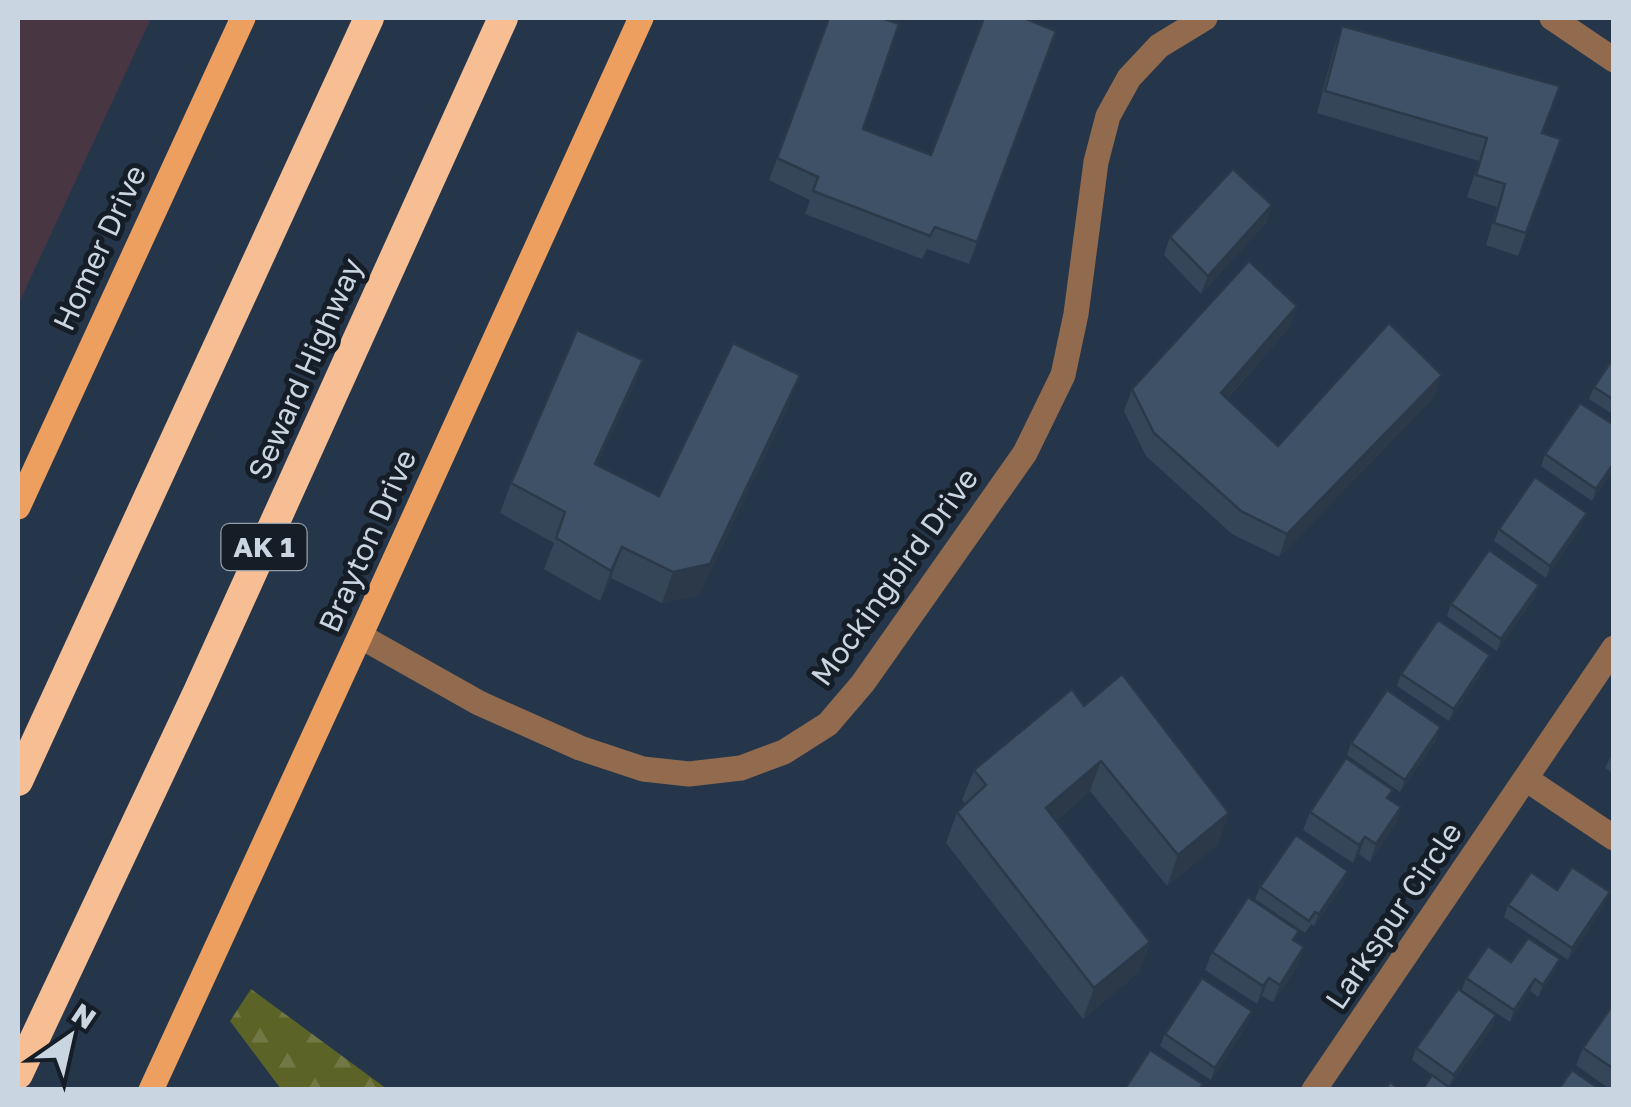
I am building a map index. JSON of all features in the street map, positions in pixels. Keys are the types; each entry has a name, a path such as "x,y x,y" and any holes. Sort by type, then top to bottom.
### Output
{"highway":[{"path":"18,780 370,18"},
{"name":"Seward Highway","path":"18,1074 198,692 503,18"},
{"path":"18,735 104,590"}],"main road":[{"name":"Homer Drive","path":"18,507 243,18"},
{"name":"Brayton Drive","path":"151,1090 641,18"}],"street":[{"name":"Mockingbird Drive","path":"360,636 479,703 580,748 643,769 689,774 740,768 784,752 828,724 863,683 1025,454 1063,375 1076,314 1096,162 1108,116 1129,78 1159,46 1205,18"},
{"path":"1552,18 1614,60"},
{"name":"Larkspur Circle","path":"1314,1090 1614,648"},
{"path":"1526,779 1614,838"}],"shaded area":[{"path":"18,18 151,18 18,305"}],"green space":[{"path":"251,989 387,1089 281,1089 230,1021"}],"building":[{"path":"829,18 882,18 899,24 863,129 931,155 984,18 1024,18 1056,31 977,242 935,227 930,236 813,191 818,177 777,158"},
{"path":"1342,26 1560,86 1542,133 1561,139 1526,233 1494,223 1505,184 1476,175 1487,138 1325,91"},
{"path":"1233,169 1272,205 1208,276 1170,237"},
{"path":"1249,261 1297,306 1221,393 1278,446 1389,323 1442,375 1287,534 1241,511 1154,433 1132,389"},
{"path":"577,330 643,360 595,464 659,496 733,343 800,375 710,564 673,572 622,547 611,571 556,538 565,512 511,483"},
{"path":"1614,357 1614,400 1594,387"},
{"path":"1580,403 1614,425 1614,463 1596,489 1545,454"},
{"path":"1535,477 1587,513 1550,566 1499,529"},
{"path":"1489,550 1539,585 1501,639 1451,604"},
{"path":"1438,620 1490,655 1454,709 1401,674"},
{"path":"1122,674 1229,813 1178,855 1101,761 1046,808 1150,942 1094,988 957,812 986,785 974,770 1072,689 1084,706"},
{"path":"1387,690 1441,727 1405,780 1351,743"},
{"path":"1346,758 1393,790 1387,798 1401,807 1376,844 1365,837 1359,845 1310,812"},
{"path":"1296,835 1348,871 1319,914 1315,912 1309,921 1260,887"},
{"path":"1572,867 1610,892 1572,948 1508,905 1531,872 1557,890"},
{"path":"1248,897 1299,931 1293,940 1304,947 1280,985 1269,978 1263,986 1212,952"},
{"path":"1528,938 1560,959 1543,985 1535,979 1514,1010 1466,978 1488,946 1511,962"},
{"path":"1202,978 1252,1011 1215,1068 1165,1034"},
{"path":"1458,989 1496,1015 1454,1075 1416,1048"},
{"path":"1614,1003 1614,1069 1583,1048"},
{"path":"1150,1050 1203,1084 1199,1090 1124,1090"},
{"path":"1572,1070 1601,1090 1558,1090"},
{"path":"1432,1075 1453,1090 1422,1090"},
{"path":"1390,1082 1401,1090 1385,1090"}]}
